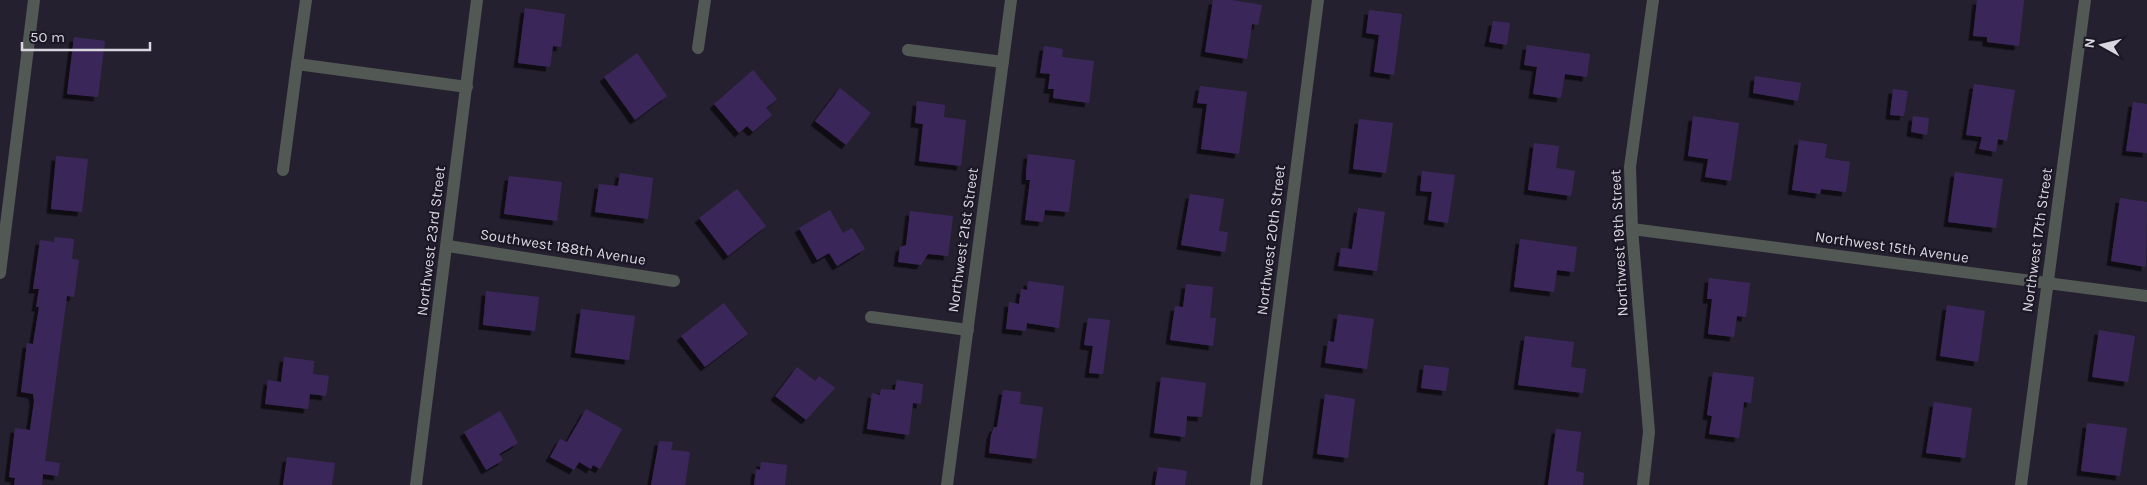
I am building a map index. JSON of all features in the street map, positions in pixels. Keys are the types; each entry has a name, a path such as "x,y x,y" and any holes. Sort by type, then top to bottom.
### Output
{"street":[{"path":"0,273 34,0"},
{"path":"284,170 306,0"},
{"name":"Northwest 23rd Street","path":"416,485 448,246 477,0"},
{"path":"698,48 705,0"},
{"name":"Northwest 21st Street","path":"947,485 1011,0"},
{"name":"Northwest 20th Street","path":"1256,485 1318,0"},
{"name":"Northwest 19th Street","path":"1642,485 1649,432 1632,229 1630,168 1653,0"},
{"name":"Northwest 17th Street","path":"2021,485 2085,0"},
{"path":"908,50 1003,62"},
{"path":"297,64 467,87"},
{"name":"Northwest 15th Avenue","path":"1632,229 2048,285 2147,296"},
{"name":"Southwest 188th Avenue","path":"448,246 674,281"},
{"path":"871,317 968,330"}],"building":[{"path":"1213,0 1232,0 1262,5 1258,25 1252,24 1247,59 1205,52"},
{"path":"1977,0 2024,0 2019,46 1987,42 1987,37 1973,36"},
{"path":"525,8 565,14 561,47 553,46 550,67 518,63"},
{"path":"1369,10 1402,14 1394,75 1374,72 1379,35 1366,33"},
{"path":"1493,21 1510,23 1507,45 1489,42"},
{"path":"74,37 105,41 98,97 67,94"},
{"path":"1527,45 1590,54 1587,77 1565,74 1561,98 1533,94 1537,67 1524,65"},
{"path":"1044,46 1063,49 1062,57 1094,61 1089,103 1053,98 1054,89 1048,89 1050,74 1040,73"},
{"path":"637,53 667,96 635,120 604,77"},
{"path":"753,70 777,99 766,108 772,115 753,132 747,126 739,133 714,104"},
{"path":"1755,76 1801,83 1798,101 1753,93"},
{"path":"1974,84 2015,90 2007,141 1998,139 1996,152 1979,149 1982,137 1966,135"},
{"path":"1200,86 1247,92 1239,154 1201,149 1207,104 1197,103"},
{"path":"840,88 871,113 846,145 815,121"},
{"path":"1893,89 1908,91 1904,116 1890,115"},
{"path":"917,101 945,105 944,117 966,120 961,166 919,161 923,124 915,123"},
{"path":"2133,102 2147,104 2147,153 2126,151"},
{"path":"1693,116 1739,123 1731,181 1705,177 1708,159 1688,156"},
{"path":"1913,116 1929,118 1927,135 1911,132"},
{"path":"1359,119 1393,123 1386,173 1353,169"},
{"path":"1799,140 1827,144 1825,158 1850,162 1846,192 1821,189 1820,194 1792,190"},
{"path":"1534,143 1559,146 1556,168 1575,171 1571,196 1528,190"},
{"path":"1028,154 1075,160 1069,212 1045,210 1043,222 1025,220 1030,180 1026,180"},
{"path":"56,156 88,159 82,212 51,209"},
{"path":"1422,171 1455,175 1448,223 1428,220 1432,192 1420,191"},
{"path":"1955,172 2003,179 1996,228 1948,222"},
{"path":"620,173 653,178 648,219 595,212 599,184 618,186"},
{"path":"509,176 562,182 557,221 504,214"},
{"path":"737,189 766,226 728,256 699,218"},
{"path":"1190,194 1224,199 1219,231 1228,232 1225,252 1181,245"},
{"path":"2120,198 2147,202 2146,267 2111,261"},
{"path":"1358,208 1385,212 1377,271 1338,266 1341,248 1352,249"},
{"path":"830,210 843,233 852,228 865,249 837,266 829,253 817,260 799,228"},
{"path":"910,211 953,216 948,256 928,254 921,265 898,262 900,247 906,245"},
{"path":"55,237 74,239 72,259 79,260 74,297 67,296 45,461 60,463 58,476 43,474 42,485 14,485 15,478 9,477 15,428 30,430 34,401 33,394 21,392 27,343 33,344 39,307 36,307 39,289 33,289 40,240 54,242"},
{"path":"1520,239 1577,247 1574,272 1557,270 1554,292 1514,287"},
{"path":"1709,278 1750,283 1746,317 1737,316 1734,337 1708,334 1712,299 1707,299"},
{"path":"1028,281 1064,286 1059,328 1027,323 1026,331 1006,329 1009,302 1019,304 1021,289 1027,290"},
{"path":"1186,284 1213,287 1210,318 1216,318 1213,346 1170,340 1175,306 1183,307"},
{"path":"486,291 539,297 535,331 483,325"},
{"path":"724,303 748,334 705,367 681,336"},
{"path":"1947,305 1985,311 1978,362 1940,356"},
{"path":"581,309 635,316 629,360 575,353"},
{"path":"1338,314 1374,319 1367,369 1325,363 1328,341 1334,342"},
{"path":"1088,318 1110,320 1103,374 1089,373 1093,346 1084,345"},
{"path":"2099,330 2135,336 2128,382 2092,377"},
{"path":"1525,336 1574,342 1571,367 1586,369 1583,393 1518,385"},
{"path":"284,357 314,361 313,374 329,376 326,396 310,394 308,409 265,404 268,380 281,382"},
{"path":"1424,365 1449,368 1446,391 1421,388"},
{"path":"797,367 815,381 819,376 835,388 806,420 775,396"},
{"path":"1713,372 1754,377 1751,403 1744,402 1739,438 1709,434 1712,416 1707,415"},
{"path":"1161,377 1206,383 1202,417 1187,416 1185,437 1154,433"},
{"path":"897,380 923,384 921,404 913,403 909,435 867,429 872,393 880,395 881,389 895,390"},
{"path":"1003,390 1021,392 1020,404 1043,407 1036,459 989,453 991,435 994,427 997,427"},
{"path":"1325,394 1355,399 1348,458 1317,454"},
{"path":"1934,402 1972,408 1965,458 1926,453"},
{"path":"586,409 622,429 600,469 593,465 591,469 579,462 574,470 550,457 560,439 567,442"},
{"path":"500,411 518,443 499,454 503,460 486,470 464,432"},
{"path":"2087,423 2127,428 2120,476 2081,471"},
{"path":"1556,429 1581,432 1576,471 1584,473 1583,485 1548,485"},
{"path":"659,441 673,442 671,450 690,452 685,485 651,485"},
{"path":"287,457 335,463 332,485 283,485"},
{"path":"761,462 787,465 785,485 754,485 756,469 760,470"},
{"path":"1158,467 1187,471 1185,485 1155,485"}]}
